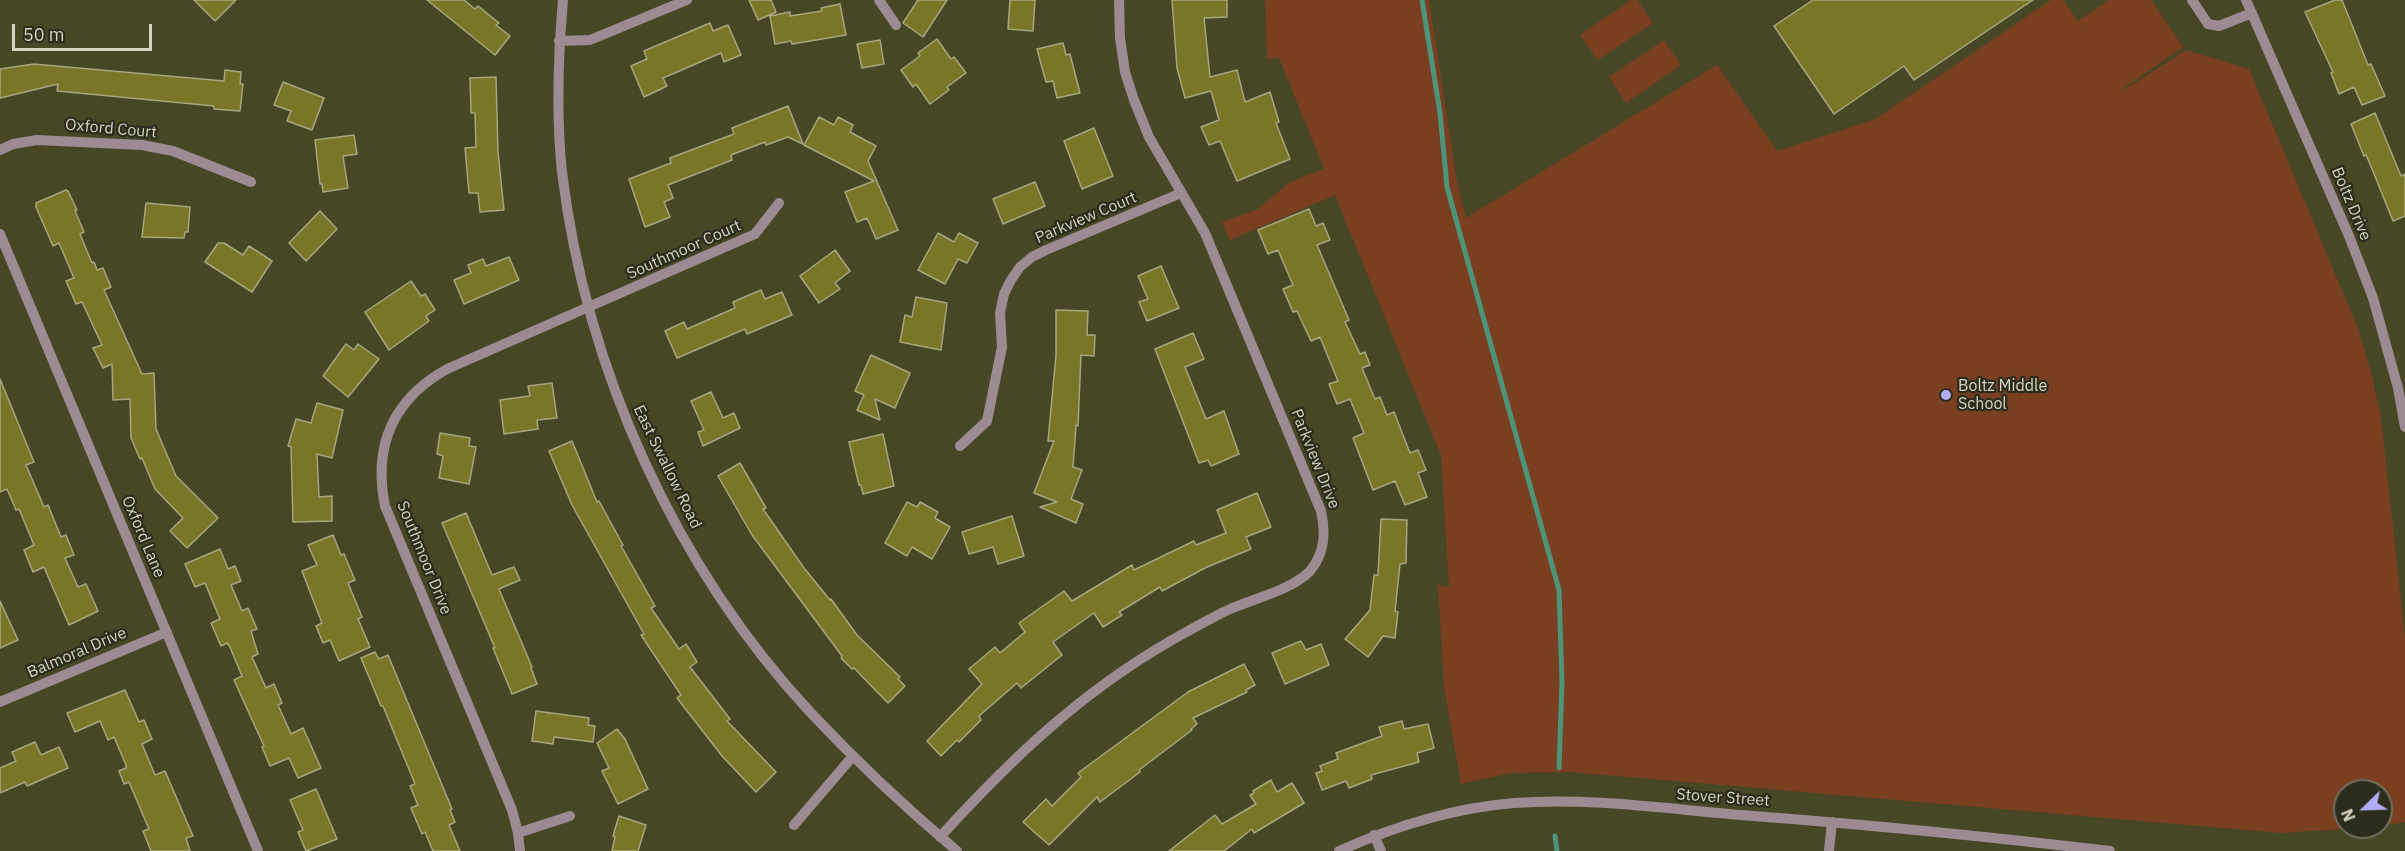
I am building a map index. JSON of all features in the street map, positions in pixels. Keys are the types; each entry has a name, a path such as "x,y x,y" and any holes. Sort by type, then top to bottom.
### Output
{"street":[{"name":"East Swallow Road","path":"563,0 558,103 562,171 579,268 615,394 656,485 689,546 765,658 810,711 853,756 957,851"},
{"path":"560,41 590,40 687,0"},
{"path":"879,0 896,25"},
{"name":"Parkview Drive","path":"940,837 987,786 1074,705 1122,670 1173,640 1229,610 1296,582 1309,571 1324,543 1325,527 1321,511 1207,238 1149,137 1134,100 1125,72 1120,38 1119,0"},
{"path":"2192,0 2208,24 2219,27 2252,13"},
{"name":"Boltz Drive","path":"2246,0 2349,236 2373,298 2398,387 2405,427"},
{"name":"Oxford Court","path":"0,150 13,144 37,140 142,145 173,151 251,182"},
{"name":"Parkview Court","path":"960,446 987,421 1002,347 1000,313 1004,294 1020,267 1032,257 1046,250 1181,193"},
{"name":"Southmoor Court","path":"589,308 755,234 779,203"},
{"name":"Oxford Lane","path":"0,234 258,851"},
{"name":"Southmoor Drive","path":"520,851 512,810 385,506 381,487 383,447 395,418 404,404 429,379 447,369 589,308"},
{"name":"Balmoral Drive","path":"0,702 166,632"},
{"path":"794,825 853,756"},
{"name":"Stover Street","path":"1340,851 1420,820 1470,809 1547,802 1905,827 2110,851"},
{"path":"518,833 570,816"},
{"path":"1829,851 1832,822"},
{"path":"1374,836 1381,851"}],"shaded area":[{"name":"Boltz Middle School","path":"1265,0 1429,0 1457,183 1466,218 1717,65 1777,151 1874,120 2051,0 2063,0 2087,34 2078,21 2109,0 2151,0 2183,47 2124,90 2186,50 2249,69 2357,326 2371,372 2381,418 2405,637 2405,822 2393,824 2393,779 2333,779 2333,830 2281,833 1570,772 1510,773 1461,784 1444,687 1438,585 1449,587 1441,455 1335,195 1230,240 1222,222 1258,209 1290,182 1324,169 1279,58 1267,59"},
{"path":"1631,0 1637,0 1653,23 1598,60 1580,35"},
{"path":"1664,40 1681,65 1626,103 1609,77"}],"building":[{"path":"194,0 236,0 215,21"},
{"path":"427,0 464,0 475,9 478,6 499,23 496,25 510,36 495,55"},
{"path":"749,0 771,0 776,12 758,20"},
{"path":"918,0 947,0 923,37 903,23"},
{"path":"1010,0 1035,0 1033,31 1008,29"},
{"path":"1172,0 1227,0 1227,17 1204,18 1210,77 1237,70 1245,102 1270,92 1279,122 1276,123 1290,159 1237,181 1220,141 1209,145 1201,127 1219,120 1211,91 1185,98 1177,68"},
{"path":"1813,0 2033,0 1914,80 1904,66 1834,114 1774,26"},
{"path":"2335,0 2342,0 2368,65 2371,64 2385,96 2362,105 2354,87 2339,94 2331,73 2333,72 2305,12"},
{"path":"840,4 846,35 792,44 791,41 775,44 770,16 790,12 790,16 822,11 821,8"},
{"path":"710,23 713,31 728,25 741,55 724,62 721,53 663,78 667,86 644,97 631,66 647,59 644,51"},
{"path":"937,39 951,59 954,57 966,73 930,104 916,84 913,87 901,70"},
{"path":"880,40 884,64 862,68 857,44"},
{"path":"1063,43 1066,55 1070,54 1080,93 1057,98 1053,81 1046,82 1037,49"},
{"path":"34,64 224,81 225,70 241,72 240,84 243,84 240,111 214,109 214,106 57,91 58,84 0,98 0,69"},
{"path":"496,77 498,152 504,210 480,212 478,193 469,193 465,148 476,147 475,113 471,113 470,78"},
{"path":"283,82 324,98 312,130 287,121 291,111 274,105"},
{"path":"788,106 803,144 788,137 766,145 765,142 731,155 732,160 668,185 673,198 664,202 670,217 645,227 629,179 671,163 670,158 734,134 732,128"},
{"path":"2375,113 2401,176 2405,174 2405,216 2393,221 2351,124"},
{"path":"819,117 834,125 838,117 853,125 850,132 876,146 868,161 898,230 876,239 867,218 857,222 845,192 874,181 804,145"},
{"path":"1094,128 1113,176 1082,189 1064,141"},
{"path":"354,135 357,154 343,156 348,188 323,192 315,140"},
{"path":"1035,182 1045,206 1003,224 993,199"},
{"path":"66,190 77,210 75,211 84,232 80,234 92,263 94,262 97,270 103,268 111,287 104,290 142,374 154,373 156,429 176,476 218,518 187,548 170,531 183,518 155,489 142,458 140,459 131,438 130,399 113,400 112,364 103,368 93,348 102,345 82,302 76,304 66,281 74,278 59,243 53,246 36,207 36,203"},
{"path":"146,203 190,207 188,232 185,232 184,238 142,237"},
{"path":"1309,209 1316,226 1323,223 1330,240 1317,245 1349,320 1345,322 1360,354 1365,352 1370,365 1362,368 1375,399 1380,397 1387,415 1394,412 1410,453 1418,450 1426,470 1418,473 1427,497 1405,505 1395,481 1373,490 1353,438 1364,433 1350,399 1337,404 1329,384 1338,381 1320,337 1311,341 1297,311 1293,312 1283,289 1293,285 1278,250 1268,254 1258,230"},
{"path":"320,211 337,229 306,261 289,243"},
{"path":"938,233 954,242 959,233 978,243 967,263 958,259 945,284 918,270"},
{"path":"218,243 224,243 243,255 249,246 272,261 252,292 205,262"},
{"path":"835,250 850,271 835,283 840,289 819,303 800,276"},
{"path":"509,257 519,280 464,304 454,280 471,273 468,265 483,259 486,266"},
{"path":"1161,266 1179,308 1147,321 1139,302 1148,299 1138,276"},
{"path":"411,281 421,296 425,294 435,310 426,316 429,321 389,350 365,312"},
{"path":"761,290 765,299 782,292 792,315 747,334 745,329 677,358 665,331 684,322 687,329 735,308 733,302"},
{"path":"916,297 947,303 941,350 900,342 905,315 912,317"},
{"path":"1056,310 1088,311 1087,335 1095,335 1094,356 1081,355 1078,426 1076,425 1073,467 1082,470 1071,499 1083,504 1076,523 1040,507 1057,502 1034,493 1054,441 1048,441 1056,355"},
{"path":"1193,333 1204,359 1185,367 1206,419 1224,411 1239,454 1211,466 1208,460 1199,463 1155,349"},
{"path":"346,344 354,350 358,344 379,359 348,397 323,376"},
{"path":"871,355 910,373 895,408 875,399 880,420 857,410 864,395 855,391"},
{"path":"0,379 34,462 26,465 44,507 48,505 61,537 66,535 74,555 65,558 78,587 86,584 98,611 69,625 44,567 33,572 24,550 34,545 19,509 16,510 7,489 0,492"},
{"path":"552,383 557,418 537,420 538,429 504,434 500,400 530,396 528,386"},
{"path":"711,392 723,418 734,413 740,428 703,446 698,432 704,430 691,401"},
{"path":"317,403 343,410 332,458 317,454 319,497 332,496 332,521 293,522 291,447 288,446 296,419 311,423"},
{"path":"440,433 470,438 469,446 476,447 469,484 439,478 443,456 437,454"},
{"path":"883,434 894,486 863,494 849,442"},
{"path":"572,441 597,502 599,501 655,606 651,608 679,649 686,644 697,662 690,667 730,719 727,721 776,772 756,792 722,756 677,698 681,695 641,635 644,634 572,505 549,451"},
{"path":"740,463 766,508 763,509 804,568 831,599 857,635 900,677 898,679 905,686 888,703 841,658 842,656 752,535 718,476"},
{"path":"1257,493 1271,527 1246,537 1251,549 1207,567 1162,591 1160,587 1119,612 1122,615 1103,627 1094,613 1053,642 1062,655 1021,688 1017,683 979,716 981,720 941,756 927,741 982,684 969,669 995,647 1000,653 1025,632 1019,623 1064,591 1072,601 1132,565 1134,570 1194,541 1196,545 1226,533 1217,510"},
{"path":"907,502 917,507 920,502 938,512 935,518 950,527 932,559 912,547 907,556 885,543"},
{"path":"466,513 492,575 514,567 520,580 499,589 537,684 512,694 442,523"},
{"path":"1012,516 1024,556 998,564 993,547 969,554 962,532"},
{"path":"1381,519 1407,520 1406,563 1400,564 1395,611 1398,612 1395,638 1383,636 1368,657 1345,639 1370,610 1374,575 1378,575"},
{"path":"333,535 355,580 348,583 362,617 358,619 370,647 339,661 330,640 323,643 316,626 322,623 302,571 317,565 308,545"},
{"path":"220,549 228,569 235,566 241,581 231,585 242,611 248,608 257,629 251,631 258,654 252,657 266,688 274,684 282,703 278,705 291,734 303,728 321,768 298,778 289,758 270,766 262,747 264,746 234,680 242,676 230,647 227,643 221,646 211,623 220,619 205,583 195,587 185,564"},
{"path":"0,601 18,640 0,648"},
{"path":"1301,641 1306,650 1321,644 1329,665 1285,684 1272,653"},
{"path":"375,652 379,659 388,655 452,809 450,810 455,822 449,825 460,851 433,851 425,832 422,834 411,808 418,805 410,786 415,784 361,658"},
{"path":"1244,664 1255,685 1246,690 1247,692 1193,718 1197,724 1192,730 1100,802 1097,797 1049,845 1023,822 1046,799 1052,806 1081,777 1078,773 1188,692"},
{"path":"125,690 139,722 144,720 152,739 142,744 155,775 165,771 193,836 186,838 190,851 151,851 143,831 149,829 129,782 124,784 119,771 126,768 126,765 114,737 108,740 100,721 75,732 67,713"},
{"path":"536,711 589,718 588,725 595,726 593,742 554,737 553,744 532,741"},
{"path":"1402,721 1404,729 1428,724 1434,748 1417,753 1419,762 1371,775 1372,779 1349,788 1346,781 1322,790 1316,773 1322,771 1320,766 1338,759 1336,753 1382,736 1379,727"},
{"path":"617,729 625,739 648,789 618,804 602,771 609,768 597,743"},
{"path":"35,742 41,755 59,747 68,768 27,786 25,782 0,793 0,768 16,761 12,752"},
{"path":"1271,780 1277,792 1292,783 1304,803 1254,833 1252,829 1224,851 1169,851 1215,815 1222,824 1256,804 1250,795"},
{"path":"316,789 337,839 306,851 298,832 303,830 290,800"},
{"path":"619,816 646,825 638,851 612,851 615,837 613,836"}],"waterway":[{"path":"1422,0 1440,113 1447,187 1559,590 1562,682 1559,768"},
{"path":"1555,836 1557,851"}],"place":[{"name":"Boltz Middle School","path":"1946,395"}]}
